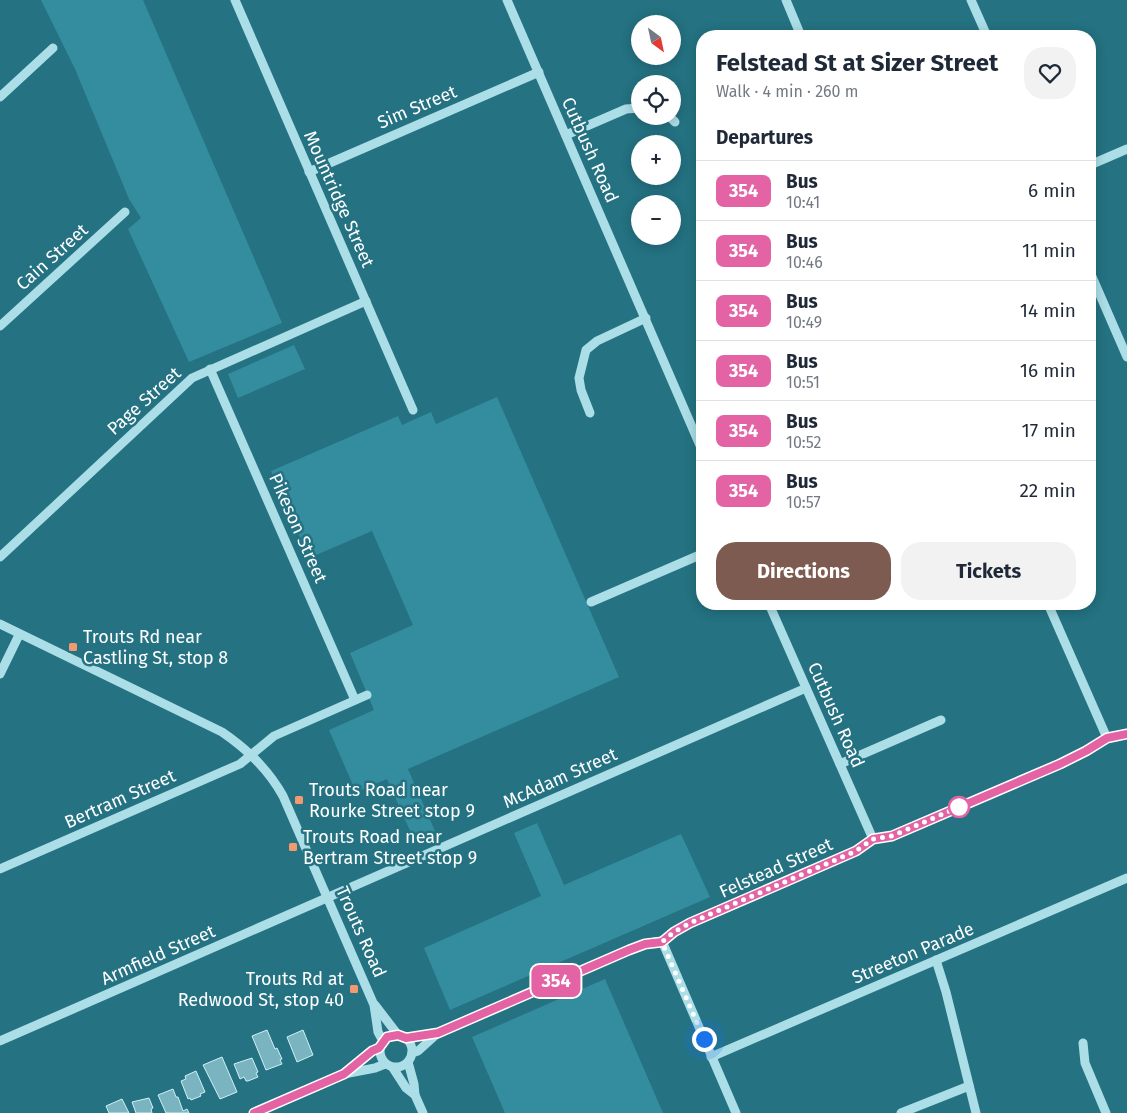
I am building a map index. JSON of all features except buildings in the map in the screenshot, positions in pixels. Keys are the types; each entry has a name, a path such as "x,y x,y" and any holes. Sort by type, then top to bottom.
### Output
{"street":[{"name":"Mountridge Street","path":"235,0 413,410"},
{"name":"Cutbush Road","path":"507,0 696,436"},
{"path":"786,0 799,30"},
{"path":"971,0 984,30"},
{"path":"0,97 53,48"},
{"name":"Sim Street","path":"309,172 539,72"},
{"path":"566,135 626,109 631,109"},
{"path":"1096,162 1127,148"},
{"name":"Cain Street","path":"0,326 125,212"},
{"path":"1096,286 1127,357"},
{"name":"Page Street","path":"0,557 185,383 210,369 366,301"},
{"path":"590,414 581,390 579,378 586,350 597,341 646,318"},
{"name":"Pikeson Street","path":"210,369 355,700"},
{"path":"591,602 696,557"},
{"name":"Cutbush Road","path":"772,610 873,839"},
{"path":"1051,610 1107,738"},
{"name":"Trouts Road","path":"0,624 19,635 222,732 252,755 271,775 283,796 374,1004 381,1045"},
{"path":"0,674 19,635"},
{"name":"McAdam Street","path":"328,897 806,688"},
{"name":"Bertram Street","path":"0,869 240,764 274,736 367,695"},
{"path":"840,764 941,720"},
{"name":"Felstead Street","path":"412,1053 418,1051 438,1033 629,950 645,944 662,942 674,932 690,923 856,851 873,839 892,836 1068,760 1107,738 1127,734"},
{"name":"Streeton Parade","path":"711,1057 1127,878"},
{"name":"Armfield Street","path":"0,1041 328,897"},
{"path":"662,942 736,1113"},
{"path":"936,960 946,992 976,1113"},
{"name":"Trouts Road","path":"374,1004 402,1036"},
{"name":"Felstead Street","path":"402,1036 438,1033"},
{"path":"254,1113 344,1074 389,1066 398,1068 408,1062 412,1053 410,1042 402,1036 392,1035 344,1074"},
{"path":"1083,1043 1085,1063 1106,1113"},
{"path":"381,1045 380,1057 406,1088 415,1095"},
{"path":"408,1062 415,1095 423,1113"},
{"path":"901,1113 969,1086"}],"shaded area":[{"path":"41,0 143,0 282,323 189,362 128,229 141,218 129,199 75,69"},
{"path":"294,345 305,369 238,398 228,374"},
{"path":"497,397 619,677 408,769 435,831 414,840 387,779 356,792 329,730 374,710 350,653 413,625 372,531 309,558 271,471 398,416 402,425 431,412 436,424"},
{"path":"537,823 564,885 681,834 710,897 450,1010 424,948 541,896 514,833"},
{"path":"605,979 663,1113 505,1113 472,1037"}],"bus line":[{"name":"354","path":"254,1113 344,1074 372,1051 379,1048 380,1044 387,1037 398,1035 406,1038 438,1033 629,950 645,944 662,942 674,932 690,923 856,851 873,839 892,836 1060,764 1107,738 1127,734"}],"place":[{"name":"Trouts Rd near Castling St, stop 8","path":"73,647"},
{"name":"Trouts Road near Rourke Street stop 9","path":"299,800"},
{"name":"Trouts Road near Bertram Street stop 9","path":"293,847"},
{"name":"Trouts Rd at Redwood St, stop 40","path":"354,989"}],"route":[{"path":"704,1039 662,942 674,932 690,923 856,851 870,840 892,836 959,807"}]}
